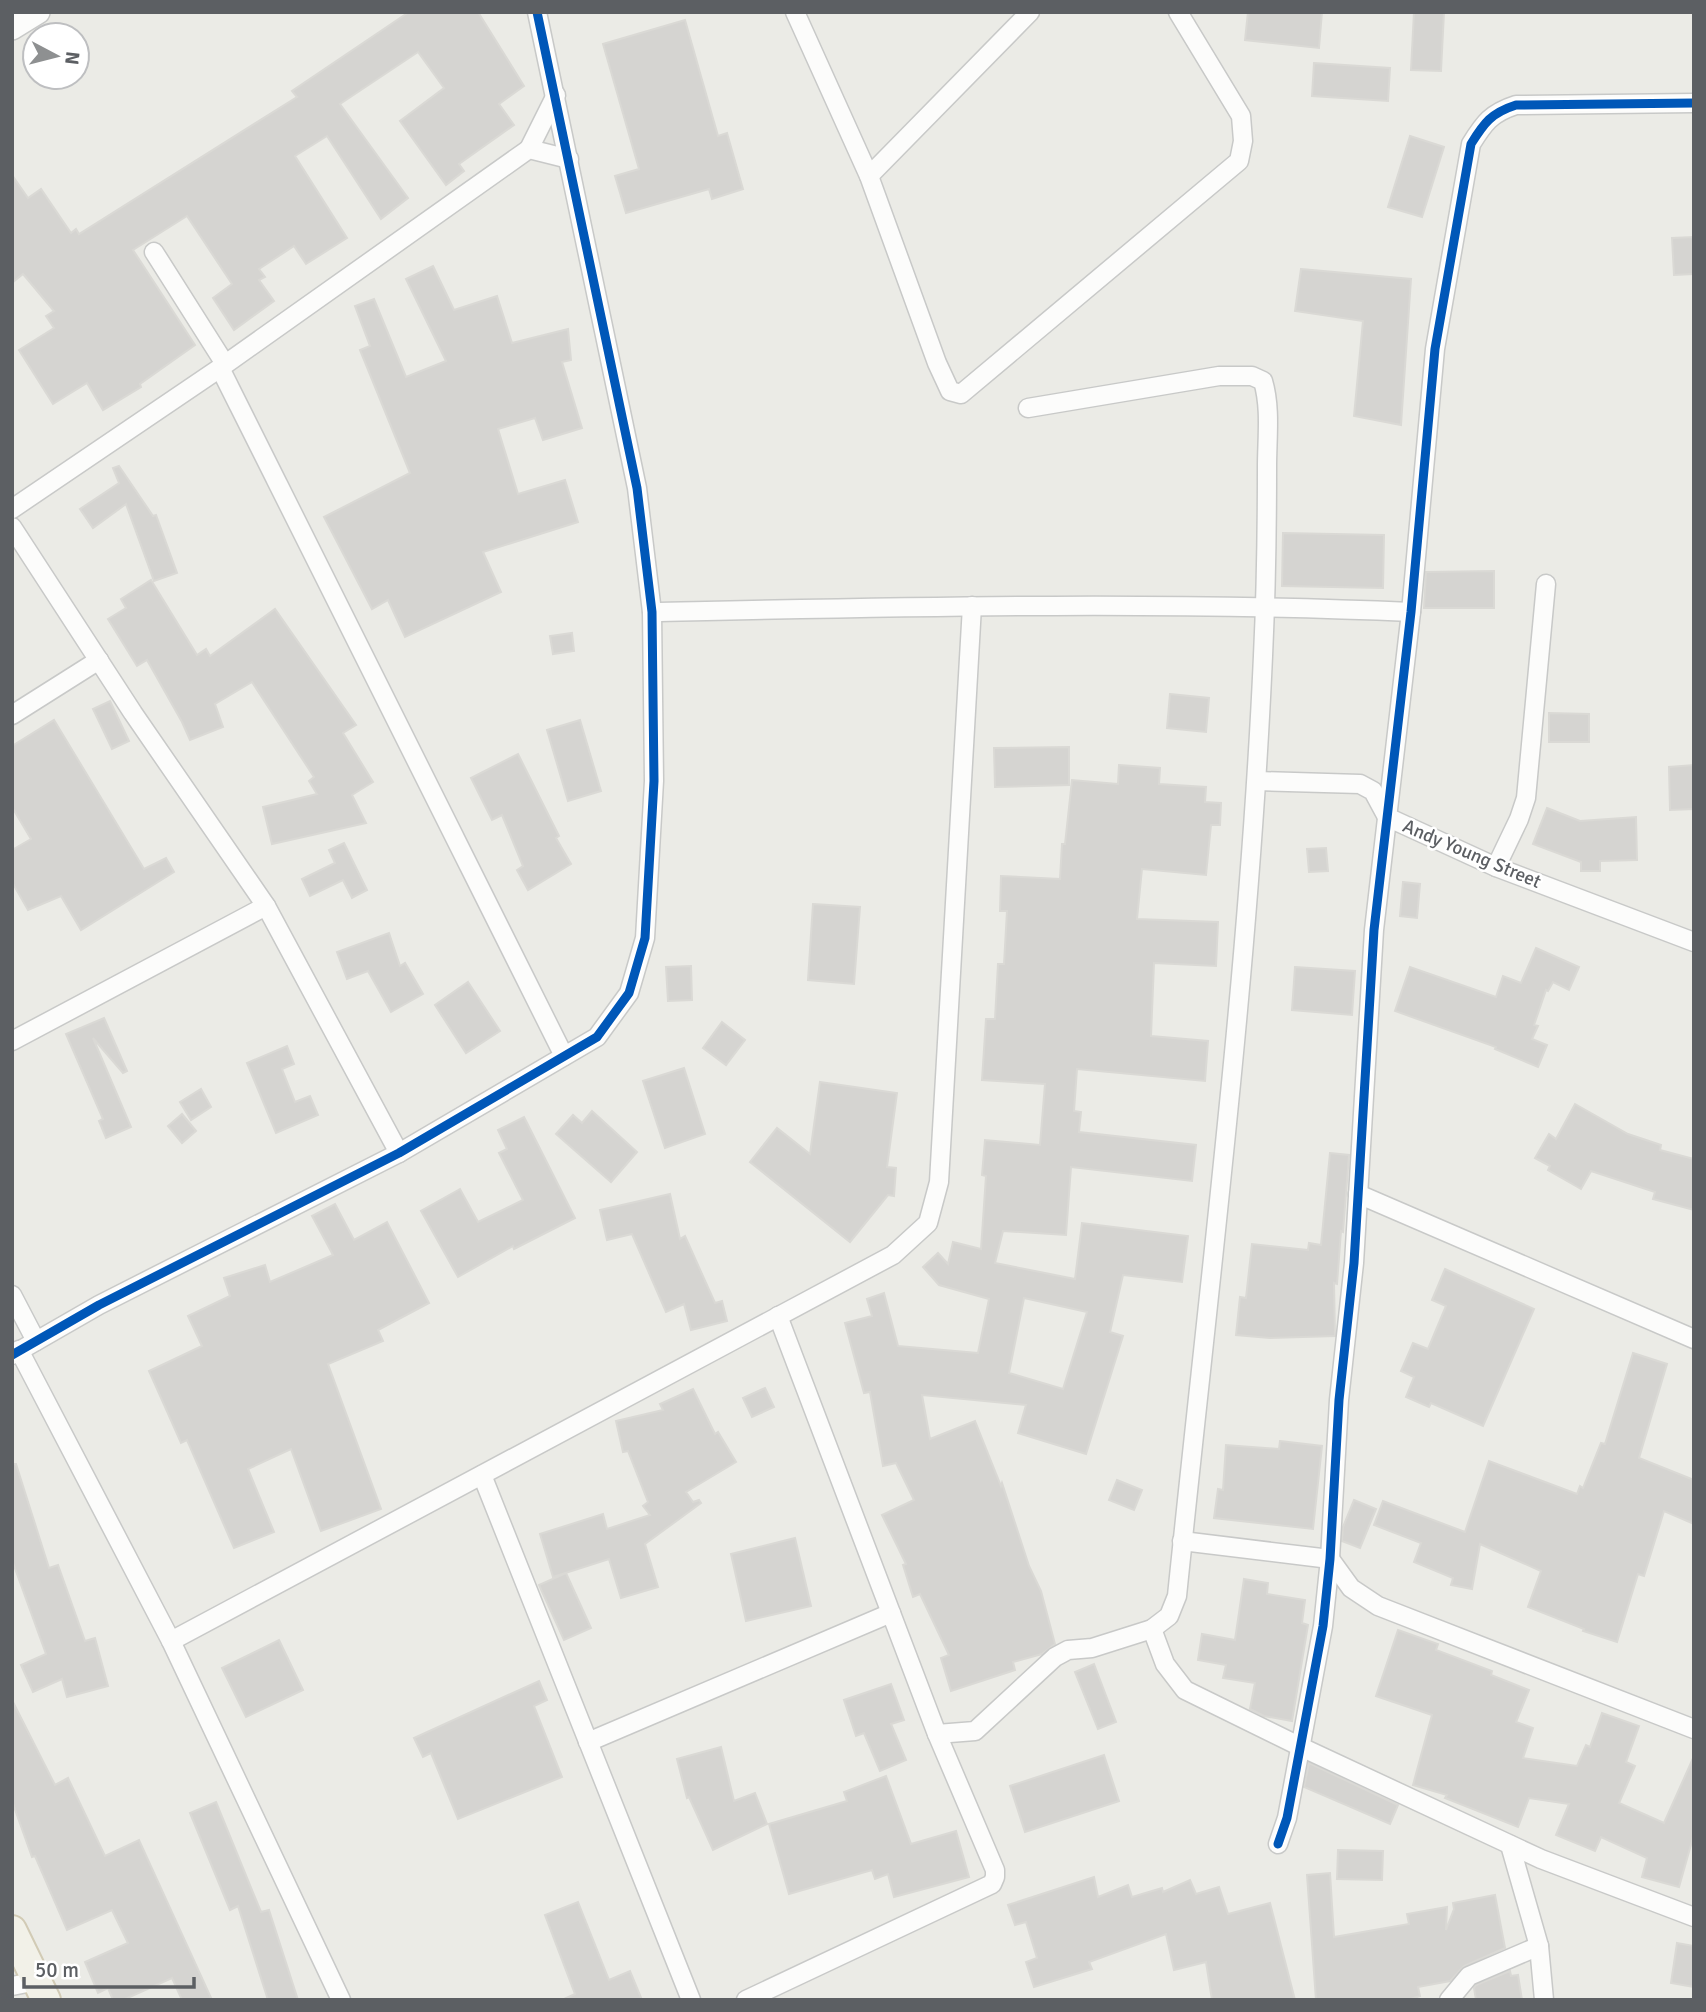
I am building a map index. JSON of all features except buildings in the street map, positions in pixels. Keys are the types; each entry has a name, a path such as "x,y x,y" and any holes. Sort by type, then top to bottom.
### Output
{"main road":[{"path":"12,1930 32,1989"}],"street":[{"path":"12,28 38,12"},
{"path":"341,2000 171,1641 16,1353 99,1305 399,1153 597,1037 629,993 645,938 654,781 652,612 637,488 537,12"},
{"path":"795,12 869,176 937,363 950,391 961,394 1239,161 1243,141 1241,116 1178,12"},
{"path":"869,176 1030,12"},
{"path":"12,509 223,366 529,149 556,95"},
{"path":"1278,1844 1287,1818 1301,1747 1323,1626 1331,1559 1339,1400 1354,1263 1374,930 1411,612 1435,349 1471,144 1483,125 1498,111 1516,105 1694,103"},
{"path":"529,149 569,159"},
{"path":"154,252 223,366 564,1056"},
{"path":"937,1734 975,1731 1055,1657 1068,1650 1092,1648 1152,1629 1169,1616 1177,1596 1220,1198 1257,781 1265,606 1267,396 1263,381 1252,376 1219,376 1028,408"},
{"path":"12,527 266,906 399,1153"},
{"path":"1496,867 1527,798 1546,583"},
{"path":"652,612 972,606 1265,606 1411,612"},
{"path":"171,1641 893,1255 928,1223 939,1182 972,606"},
{"path":"12,715 99,660"},
{"name":"Andy Young Street","path":"1257,781 1360,785 1373,791 1387,817 1496,867 1694,942"},
{"path":"12,1041 266,906"},
{"path":"1358,1194 1694,1339"},
{"path":"12,1295 36,1341"},
{"path":"746,2000 992,1884 995,1877 995,1870 937,1734 778,1316"},
{"path":"482,1475 691,2000"},
{"path":"1182,1541 1331,1559 1351,1588 1378,1606 1694,1729"},
{"path":"588,1742 891,1613"},
{"path":"1152,1629 1165,1664 1185,1690 1541,1860 1694,1917"},
{"path":"1510,1845 1539,1947 1544,2000"},
{"path":"1449,2000 1469,1976 1539,1947"}],"cycle path":[{"path":"12,1355 99,1305 399,1153 597,1037 629,993 645,938 654,781 652,612 637,488 537,12"},
{"path":"1278,1844 1287,1818 1323,1626 1330,1559 1339,1400 1354,1263 1374,930 1411,612 1435,349 1471,144 1489,120 1516,105 1694,103"}]}
